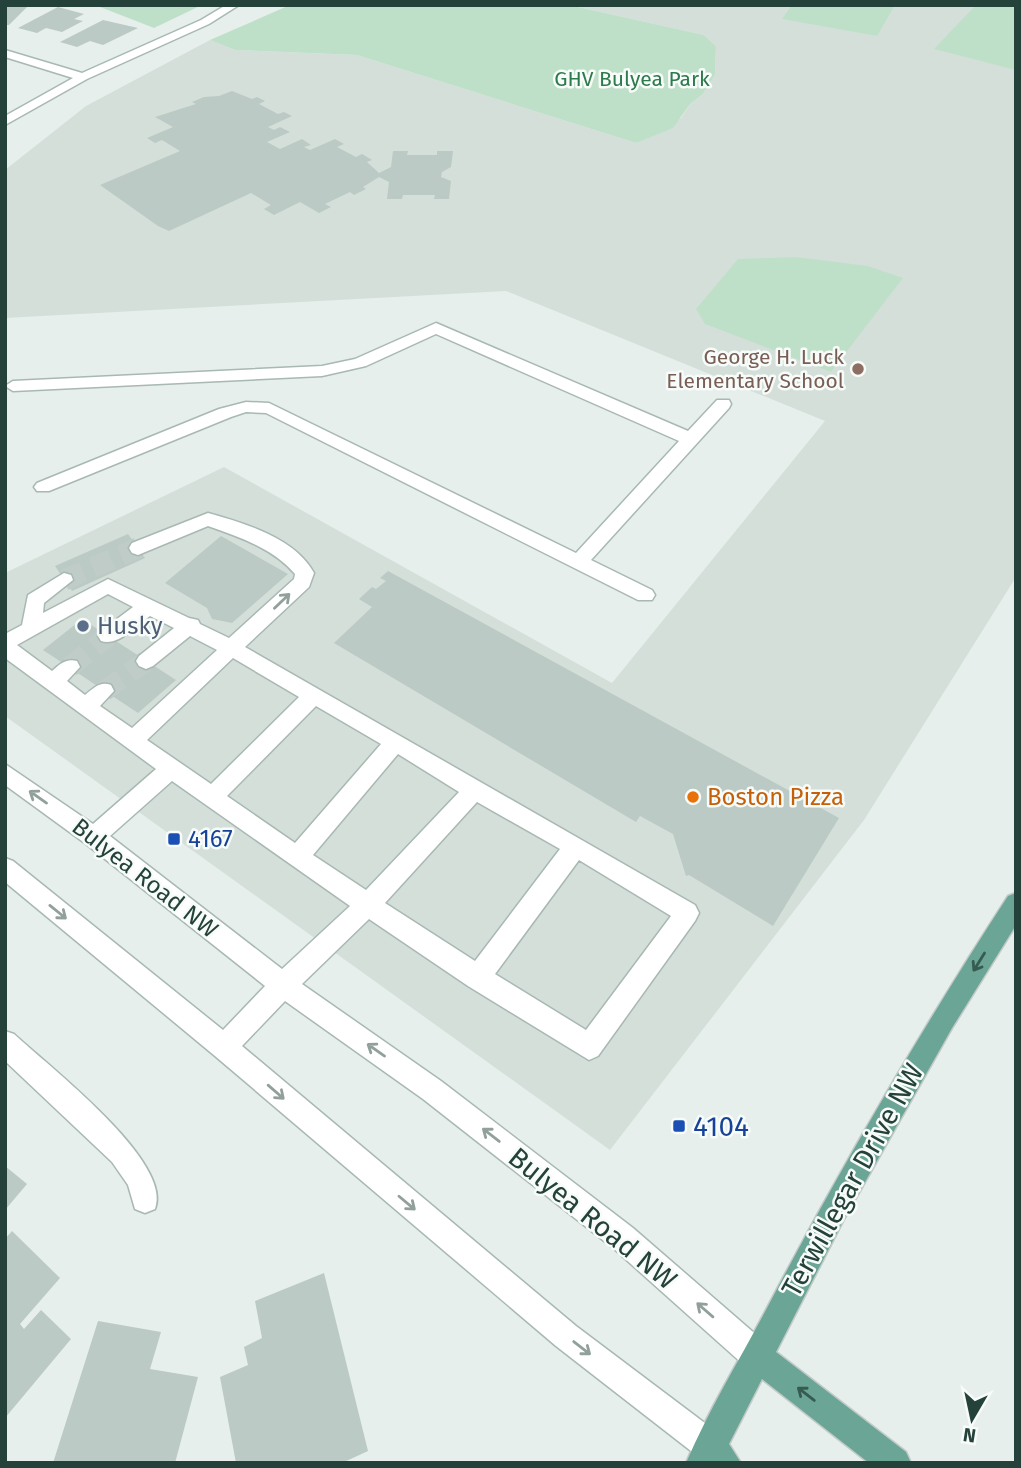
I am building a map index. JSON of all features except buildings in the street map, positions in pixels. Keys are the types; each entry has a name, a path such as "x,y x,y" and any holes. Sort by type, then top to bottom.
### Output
{"main road":[{"name":"Terwillegar Drive NW","path":"713,1458 756,1355 833,1210 943,1019 1016,904"},
{"name":"Bulyea Road NW","path":"756,1355 895,1463"}],"street":[{"path":"5,121 83,77 205,22 234,5"},
{"path":"5,53 83,77"},
{"path":"13,386 322,371 360,363 436,328 690,439"},
{"path":"578,562 723,404"},
{"path":"43,487 225,413 246,407 268,408 645,596"},
{"path":"133,740 302,582 304,573 295,559 243,532 208,519 138,548"},
{"path":"31,629 35,600 64,580"},
{"path":"108,586 191,625 233,649 688,913 589,1047 366,905 85,706 5,645 108,586"},
{"path":"108,636 149,606"},
{"path":"146,660 191,625"},
{"path":"52,682 70,667"},
{"path":"85,706 104,691"},
{"path":"212,797 314,695"},
{"path":"297,857 396,742"},
{"path":"94,837 172,768"},
{"name":"Bulyea Road NW","path":"5,773 94,837 283,985 432,1090 623,1238 756,1355"},
{"path":"224,1047 283,985 366,905 475,790"},
{"path":"477,978 576,846"},
{"path":"5,869 224,1047 713,1458"},
{"path":"5,1043 122,1152 140,1179 145,1199"}],"shaded area":[{"path":"569,5 1016,5 1016,577 864,820 610,1150 5,716 5,573 224,467 612,683 825,421 506,291 5,318 5,170 86,106 210,40 235,50 357,55 636,143 681,118 690,104 703,94 715,75 716,46 704,35"}],"green space":[{"path":"95,5 202,5 154,28"},
{"name":"GHV Bulyea Park","path":"290,5 569,5 704,35 716,46 715,75 703,94 690,104 673,128 636,143 357,55 235,50 210,40"},
{"path":"792,5 895,5 877,36 782,19"},
{"path":"976,5 1016,5 1016,70 934,49"},
{"path":"796,257 868,266 903,278 831,372 705,324 696,309 738,259"}],"tunnel":[{"path":"64,580 138,548"},
{"path":"70,667 108,636"},
{"path":"104,691 146,661"}],"place":[{"name":"George H. Luck Elementary School","path":"858,369"},
{"name":"Husky","path":"83,626"},
{"name":"Boston Pizza","path":"693,797"},
{"name":"4167","path":"174,839"},
{"name":"4104","path":"679,1126"}]}
